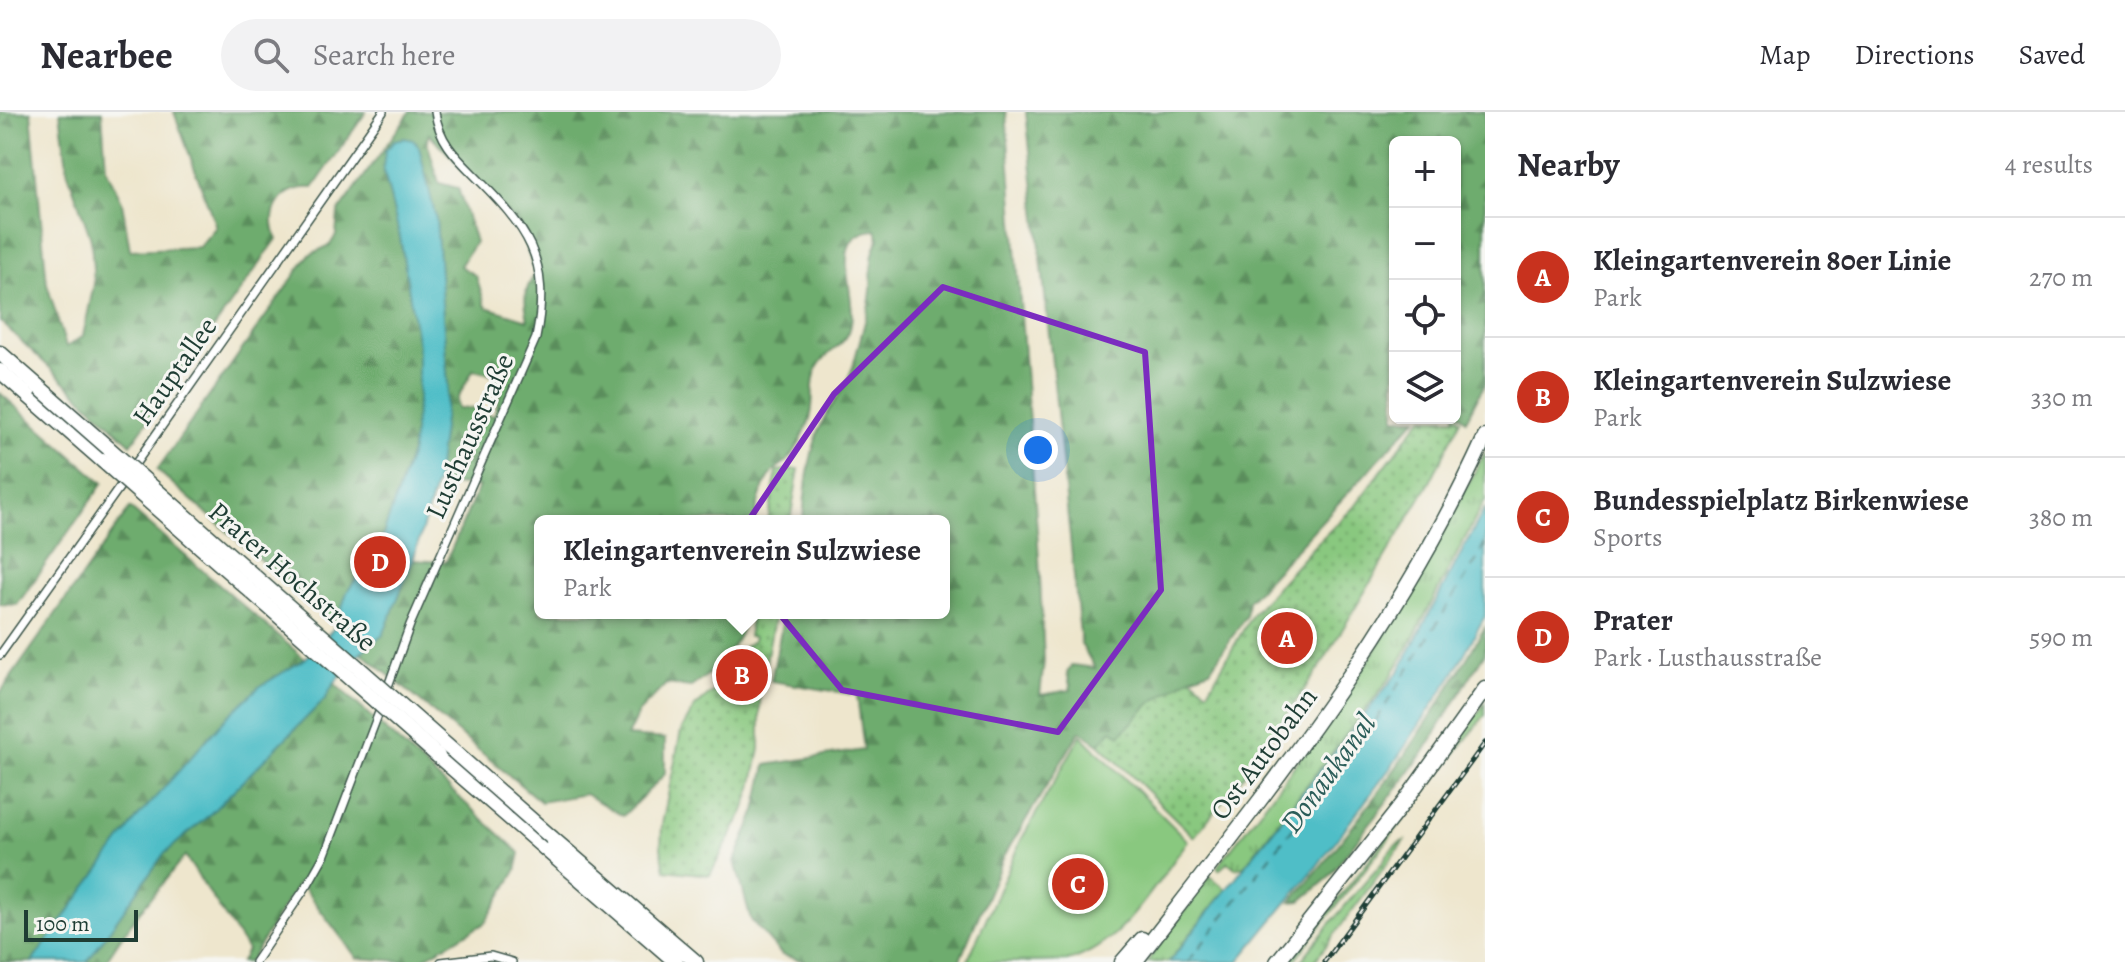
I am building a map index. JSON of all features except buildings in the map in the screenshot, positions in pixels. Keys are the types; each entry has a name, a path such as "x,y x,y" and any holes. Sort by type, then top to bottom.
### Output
{"highway":[{"name":"Prater Hochstraße","path":"0,353 548,843"},
{"name":"Prater Hochstraße","path":"0,371 548,843"},
{"name":"Ost Autobahn","path":"1135,962 1267,794 1340,694 1435,537 1485,437"},
{"path":"1277,962 1405,801 1485,689"},
{"path":"548,843 676,962"},
{"path":"548,843 696,962"},
{"path":"1122,962 1144,937 1157,933"}],"street":[{"name":"Hauptallee","path":"0,655 383,112"},
{"name":"Lusthausstraße","path":"255,962 325,854 410,625 536,338 541,284 531,246 512,213 443,141 435,112"},
{"path":"441,962 491,956 512,962"}],"highlighted area":[{"path":"943,287 1145,352 1161,590 1058,732 842,690 728,551 834,394"}],"green space":[{"path":"0,112 31,112 47,284 66,347 83,336 94,284 91,239 68,173 60,112 102,112 106,168 122,202 130,250 199,247 216,227 174,112 366,112 313,188 293,191 279,202 273,219 277,239 131,444 0,321"},
{"path":"410,112 1006,112 1039,557 1044,661 1040,695 1071,690 1067,672 1072,665 1095,668 1081,644 1026,112 1485,112 1485,383 1466,420 1461,416 1461,136 1389,136 1389,424 1411,424 1248,601 1246,616 1210,670 1191,677 1150,704 1120,736 1112,730 1099,744 1080,731 1004,856 959,962 807,962 782,955 751,920 735,861 756,811 766,765 864,750 857,695 771,681 783,619 950,619 950,515 804,515 815,441 852,369 865,321 873,254 879,239 876,230 860,234 851,243 847,255 852,318 849,332 817,368 809,422 792,455 767,482 756,515 534,515 534,619 745,619 733,646 710,672 691,687 666,684 638,713 627,736 665,739 665,774 623,816 585,794 541,802 361,652 383,635 413,560 446,562 479,486 436,483 448,386 436,219 383,168 400,237 418,346 418,397 412,449 379,547 347,592 336,626 157,470 309,255 330,245 336,235 338,213","holes":["429,134 520,230 535,274 526,296 528,320 486,307 476,276 460,266 475,242 458,188 439,183 427,141","473,370 492,374 501,392 494,416 458,408 457,399"]},
{"path":"0,393 103,483 17,605 0,604"},
{"path":"1417,424 1459,424 1429,484 1320,667 1249,768 1194,837 1099,744 1112,730 1120,735 1150,704 1191,677 1208,691 1253,613 1353,508"},
{"path":"1485,452 1485,500 1390,678 1244,866 1235,868 1228,862 1219,870 1217,867 1363,669 1422,570"},
{"path":"799,469 791,515 769,515 777,471"},
{"path":"130,508 305,659 259,687 138,817 32,962 0,962 0,693"},
{"path":"751,619 774,619 760,693 760,749 744,811 710,875 665,870 661,848 662,824 681,731 694,708 716,689 725,661 753,641 754,637 748,636"},
{"path":"1485,627 1485,653 1420,758 1327,879 1301,901 1291,902 1345,837 1395,769"},
{"path":"334,683 520,853 516,871 485,923 417,962 357,958 299,882 249,962 241,962 247,950 185,856 136,916 105,962 87,962 163,855 208,816 325,699"},
{"path":"1485,703 1485,715 1297,957 1289,962 1407,811"},
{"path":"1081,735 1188,841 1136,912 1105,942 1087,953 1067,961 967,962 1021,840"},
{"path":"1404,841 1314,962 1300,962 1392,849"},
{"path":"1210,876 1226,889 1168,962 1147,962"}],"water":[{"path":"395,140 413,140 419,147 436,219 448,386 436,483 413,560 383,635 361,652 334,683 325,699 208,816 163,855 87,962 32,962 138,817 224,720 259,687 305,659 336,626 347,592 379,547 412,450 418,397 418,346 400,237 383,168 385,151"},
{"name":"Donaukanal","path":"1485,508 1485,616 1454,673 1394,763 1317,866 1238,962 1169,962 1399,671"}],"ferry route":[{"path":"1188,962 1372,727 1485,543"}],"railway":[{"path":"1324,962 1485,743"}],"place":[{"name":"Prater","path":"380,562"},
{"name":"Kleingartenverein 80er Linie","path":"1287,638"},
{"name":"Kleingartenverein Sulzwiese","path":"742,675"},
{"name":"Bundesspielplatz Birkenwiese","path":"1078,884"}]}
